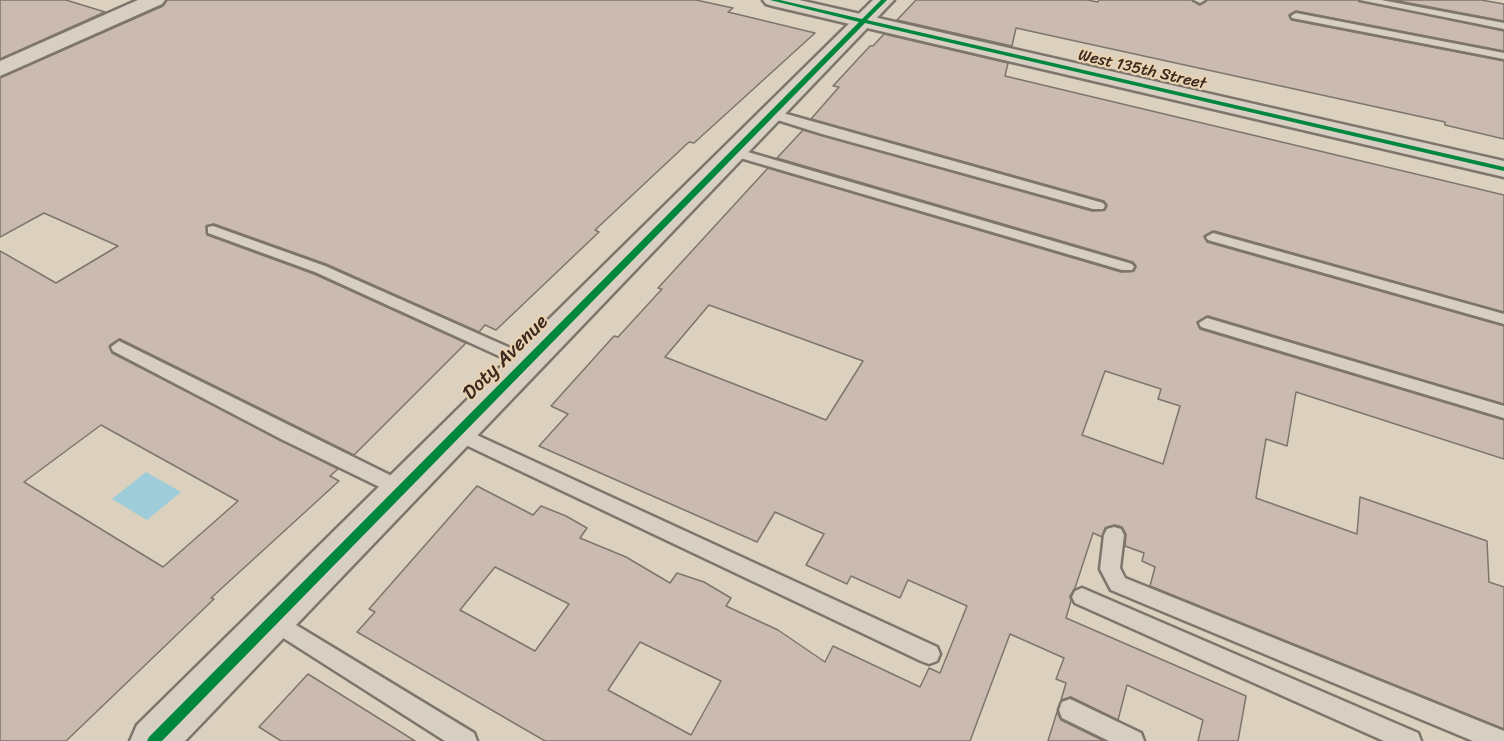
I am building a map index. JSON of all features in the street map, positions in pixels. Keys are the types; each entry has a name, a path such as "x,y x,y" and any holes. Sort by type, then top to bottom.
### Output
{"street":[{"path":"0,69 155,0"},
{"name":"West 135th Street","path":"773,0 874,10 1504,169"},
{"name":"Doty Avenue","path":"153,741 874,10"}],"lane":[{"path":"1365,0 1504,26"},
{"path":"1296,16 1504,56"},
{"path":"772,114 826,132 1098,206"},
{"path":"734,152 1127,267"},
{"path":"213,230 320,270 527,362"},
{"path":"1213,237 1504,319"},
{"path":"1207,323 1504,412"},
{"path":"118,346 287,434 402,489"},
{"path":"457,433 929,654"},
{"path":"1114,535 1110,569 1118,584 1501,741"},
{"path":"1082,597 1410,741"},
{"path":"273,620 466,741"},
{"path":"1071,710 1133,741"}],"water":[{"path":"146,472 181,492 147,520 112,499"}],"building":[{"path":"0,0 66,0 105,12 0,59"},
{"path":"167,0 696,0 733,8 728,12 815,33 694,143 689,142 595,230 599,232 496,330 485,325 479,332 326,264 214,224 206,226 207,235 314,274 466,343 354,455 120,339 110,345 112,353 338,469 330,476 339,481 211,598 214,599 66,741 0,741 0,251 56,283 118,246 44,213 0,237 0,78 163,6","holes":["101,425 238,501 163,567 24,482"]},
{"path":"916,0 1087,0 1098,2 1099,0 1192,0 1199,5 1207,0 1358,0 1504,31 1504,51 1296,11 1289,15 1292,20 1504,61 1504,139 1445,125 1445,122 1016,28 1012,46 897,20"},
{"path":"1393,0 1481,0 1504,4 1504,21"},
{"path":"884,34 1008,63 1005,76 1504,195 1504,312 1214,231 1204,236 1207,242 1504,326 1504,404 1208,316 1197,322 1200,329 1504,420 1504,459 1296,392 1287,446 1266,439 1256,498 1357,534 1360,497 1487,541 1489,582 1504,587 1504,729 1150,586 1155,567 1142,561 1144,553 1125,546 1126,534 1122,527 1115,525 1105,528 1102,537 1093,533 1075,588 1070,596 1071,601 1066,618 1246,696 1238,741 1198,741 1203,720 1127,685 1118,720 1071,697 1061,700 1066,683 1056,679 1064,658 1010,634 970,741 545,741 357,632 375,612 369,609 477,486 533,515 541,506 566,516 587,528 580,538 626,557 670,583 677,573 704,582 731,598 726,606 778,630 825,662 833,646 920,687 929,668 940,673 967,606 908,580 900,598 851,576 847,584 806,565 824,534 775,512 757,542 539,446 568,414 551,406 614,336 618,337 662,289 658,288 768,168 1121,272 1134,271 1136,266 1133,262 777,158 803,130 1092,211 1105,210 1107,205 1104,201 811,119 839,87 833,86 870,46 873,46","holes":["709,305 863,361 826,420 665,357","1105,371 1161,389 1158,399 1180,406 1163,464 1082,435","495,567 569,604 535,651 460,610","640,642 721,681 691,735 608,690"]},
{"path":"308,674 415,741 281,741 259,727"},
{"path":"1057,712 1061,720 1104,741 1048,741"}],"cycle path":[{"path":"773,0 1504,169"},
{"path":"153,741 884,0"}]}
